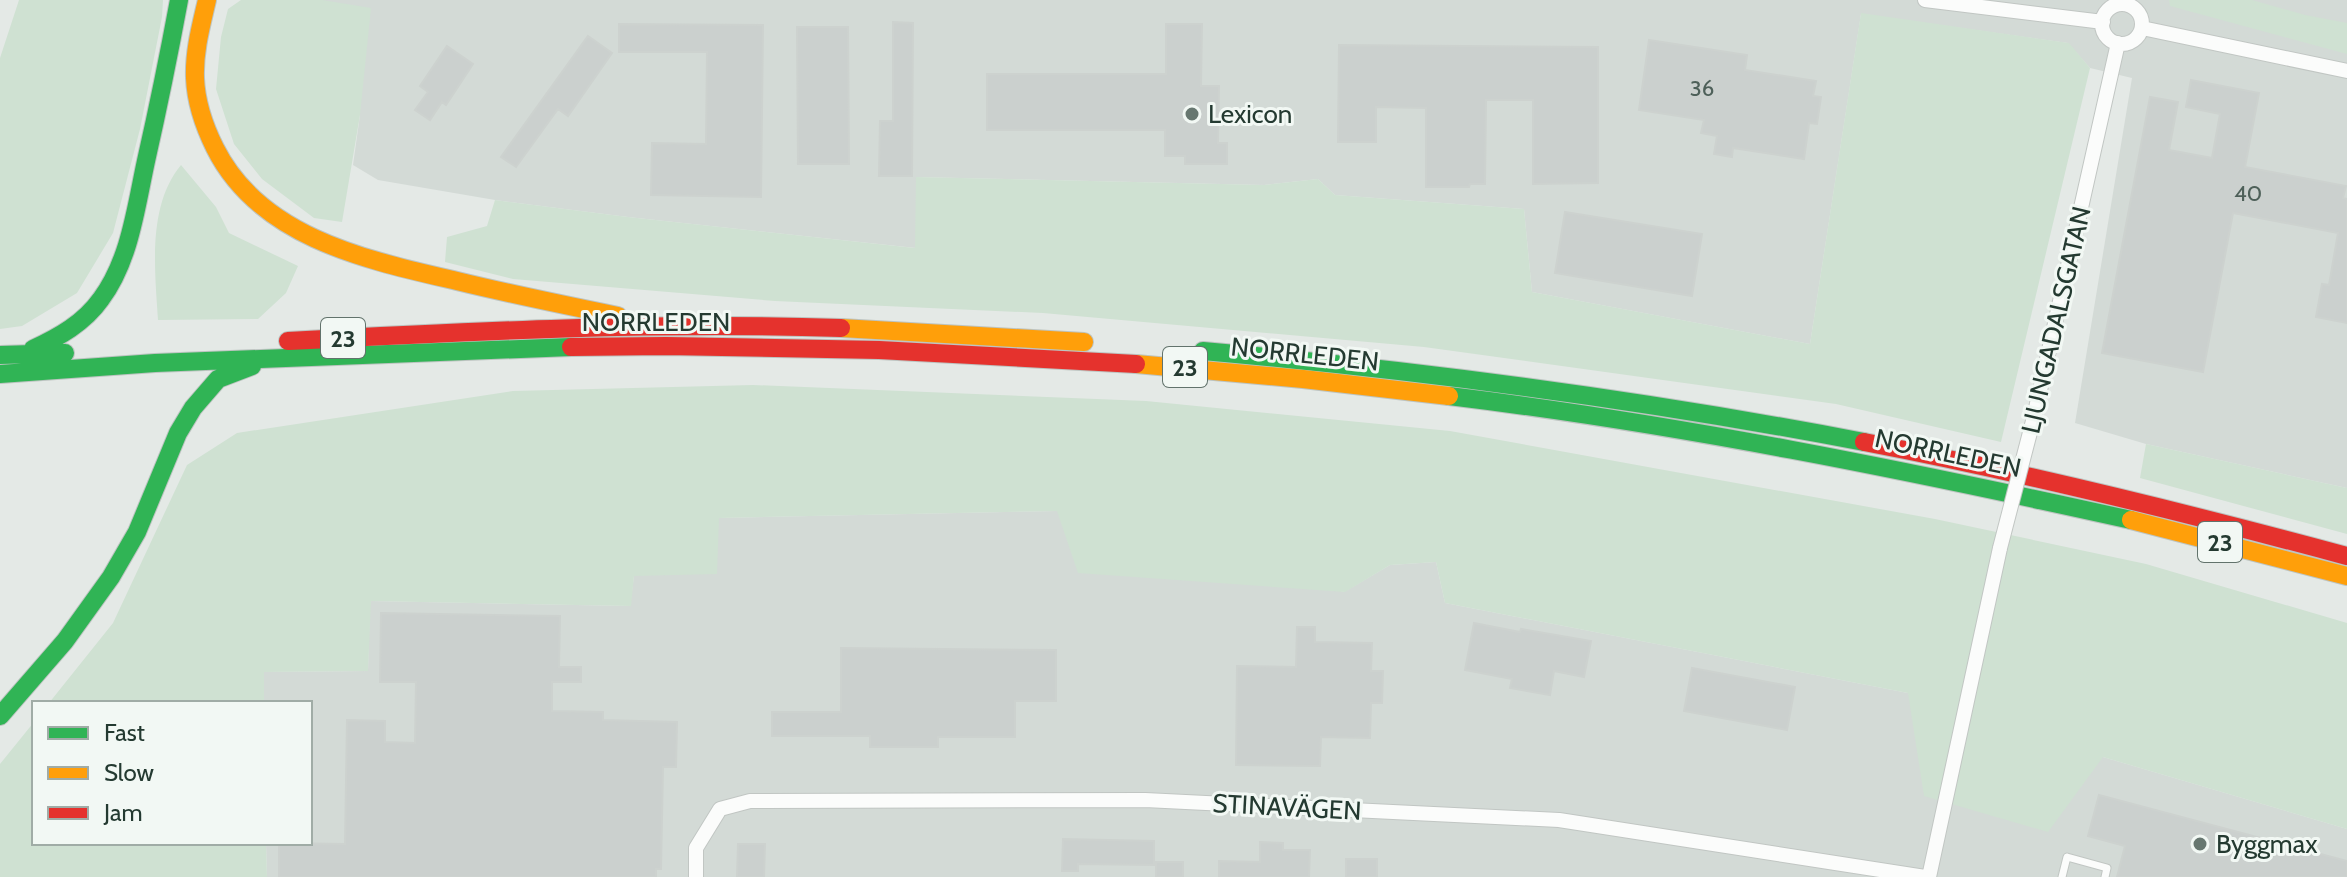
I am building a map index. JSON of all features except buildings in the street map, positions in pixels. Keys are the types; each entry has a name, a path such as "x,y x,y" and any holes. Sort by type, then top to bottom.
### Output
{"highway":[{"path":"21,354 63,334 93,309 108,290 130,234 179,0"},
{"path":"207,0 197,45 195,69 198,104 214,150 225,168 250,198 265,210 331,246 405,269 664,326"},
{"name":"NORRLEDEN","path":"0,355 133,351 453,332 664,326 880,330 1340,363 1571,392 1869,443 2096,492 2347,556"},
{"name":"NORRLEDEN","path":"0,374 134,364 497,349 665,346 854,349 1169,366 1339,382 1570,411 1709,433 1866,462 2092,510 2347,576"},
{"path":"0,716 65,641 111,577 137,532 178,433 204,393 218,379 234,371 274,359"}],"street":[{"path":"1925,0 2103,22"},
{"path":"2128,2 2141,16 2142,28 2133,41 2118,43 2108,38 2103,28 2104,16 2111,8 2128,2"},
{"path":"2142,28 2347,71"},
{"name":"LJUNGADALSGATAN","path":"1927,877 2118,43"},
{"name":"STINAVÄGEN","path":"696,877 696,848 720,809 750,801 1145,800 1559,820 1927,877"}],"lane":[{"path":"2062,877 2067,857 2107,868 2105,877"}],"shaded area":[{"path":"322,0 2347,0 2347,488 2146,444 2075,423 2132,78 2090,68 2068,43 1861,14 1810,344 1532,292 1524,209 1335,195 1318,179 1264,185 916,177 916,248 628,217 495,200 378,180 353,165 360,115"},
{"path":"1057,511 1344,592 1390,565 1436,562 1445,603 1908,693 2103,757 2347,829 2347,877 267,877 266,845 312,845 312,701 264,701 264,672 368,671 370,601 630,606 634,576 719,518"}],"green space":[{"path":"19,0 163,0 140,129 113,233 77,293 22,326 0,329 0,58"},
{"path":"241,0 322,0 371,8 360,115 342,222 314,218 262,179 234,144 216,89 221,37 228,9"},
{"path":"2169,0 2252,0 2347,23 2347,54 2170,6"},
{"path":"1861,13 2069,43 2090,68 2001,442 1836,404 1424,347 1043,313 775,301 513,279 445,262 447,237 487,226 495,200 915,248 916,177 1264,185 1318,179 1335,195 1524,209 1532,292 1810,344"},
{"path":"181,165 216,207 229,233 298,266 286,293 258,319 158,320 155,260 158,219 170,181"},
{"path":"753,385 1146,401 1450,431 1935,519 2146,564 2347,623 2347,829 2103,757 2048,832 1924,796 1908,693 1445,603 1436,562 1390,565 1345,592 1078,573 1057,511 719,518 717,574 634,576 631,606 371,601 368,671 264,672 264,701 51,701 113,623 187,465 237,433 513,391"},
{"path":"2146,444 2347,488 2347,534 2140,478"},
{"path":"32,724 32,845 266,845 267,877 0,877 0,764"}],"traffic: fast":[{"path":"33,349 87,315 101,299 119,267 135,215 179,0"},
{"path":"0,374 155,363 571,347"},
{"path":"1203,351 1535,388 1864,442"},
{"path":"0,355 65,353"},
{"path":"0,716 65,641 111,577 137,532 178,433 193,408 218,379 252,366"},
{"path":"1449,396 1706,434 1961,483 2131,520"}],"traffic: slow":[{"path":"207,0 196,58 199,105 215,148 235,179 259,204 319,240 388,264 618,316"},
{"path":"841,328 1084,342"},
{"path":"1136,364 1449,396"},
{"path":"2131,520 2347,576"}],"traffic: jam":[{"path":"288,341 634,327 841,328"},
{"path":"571,347 879,350 1136,364"},
{"path":"1864,442 2107,494 2347,556"}],"place":[{"name":"Lexicon","path":"1192,114"},
{"name":"Byggmax","path":"2200,844"}]}
